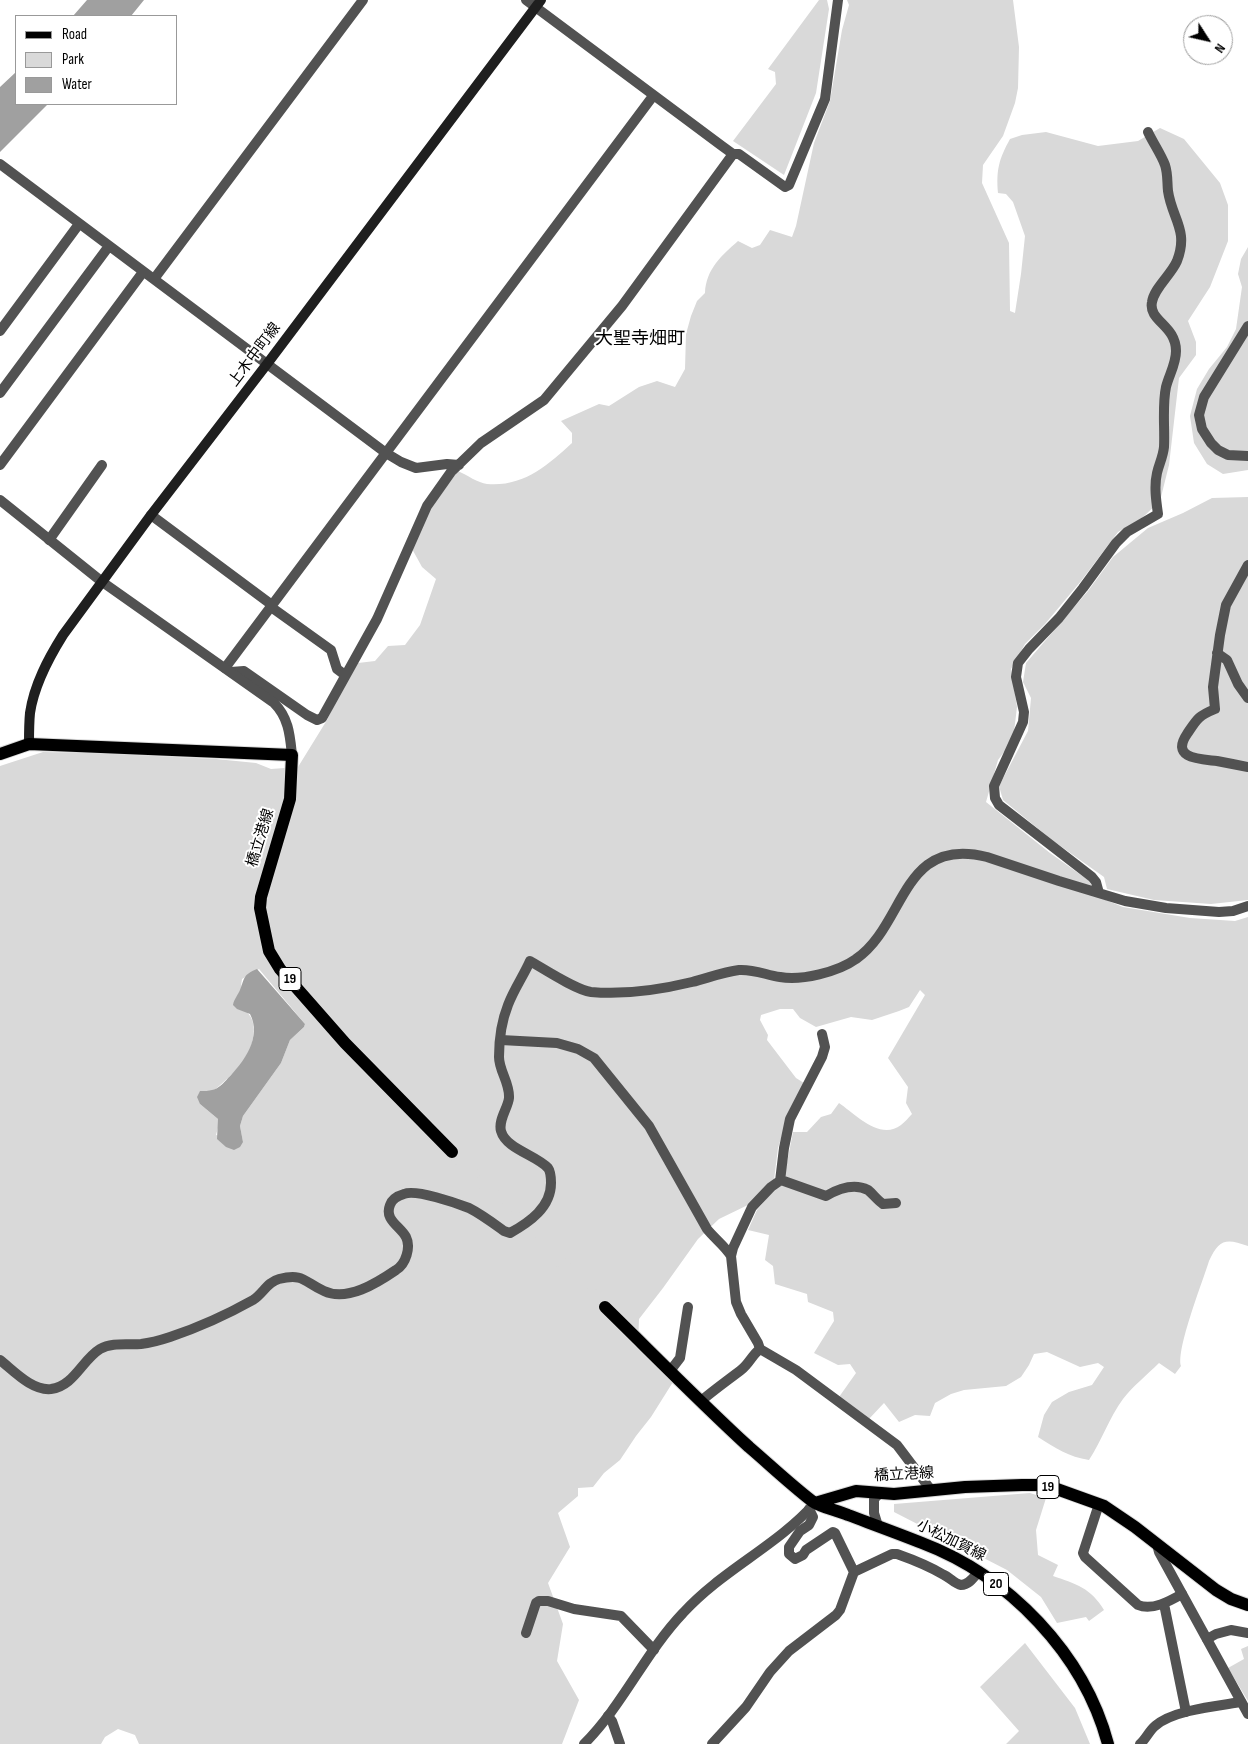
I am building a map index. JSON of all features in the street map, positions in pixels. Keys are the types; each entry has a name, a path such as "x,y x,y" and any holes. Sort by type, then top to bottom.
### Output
{"main road":[{"name":"上木中町線","path":"29,744 32,704 44,668 101,581 268,364 539,4"},
{"path":"0,754 29,744 292,755"},
{"name":"橋立港線","path":"292,755 290,799 261,897 260,908 269,951 280,969 345,1043 452,1152"},
{"path":"605,1307 701,1402 812,1506"},
{"name":"橋立港線","path":"812,1506 856,1491 879,1494 965,1487 1039,1485 1054,1488 1099,1504 1118,1515 1222,1594 1248,1605"},
{"name":"小松加賀線","path":"812,1506 878,1526 935,1548 979,1571 1021,1605 1045,1628 1071,1662 1091,1698 1108,1744"}],"street":[{"path":"154,279 363,0"},
{"path":"526,0 539,4 653,96 733,154 739,154 785,187 789,185 825,99 838,0"},
{"path":"228,670 272,606 653,96"},
{"path":"1099,893 1096,882 1092,877 999,805 995,798 994,786 1023,722 1024,712 1016,677 1018,664 1029,649 1059,618 1116,543 1127,532 1158,514 1155,484 1157,471 1163,458 1166,388 1174,365 1176,342 1171,332 1156,318 1152,310 1152,302 1156,292 1168,277 1176,262 1181,248 1182,236 1168,192 1168,175 1165,164 1148,132"},
{"path":"228,670 244,671 317,720 322,718 382,609 397,570 427,506 451,472 481,443 544,400 622,306 733,154"},
{"path":"4,167 386,453 416,468 447,464 458,465"},
{"path":"0,331 79,224"},
{"path":"0,393 109,246"},
{"path":"0,465 143,272"},
{"path":"1248,326 1204,397 1199,415 1202,429 1218,450 1228,455 1248,456"},
{"path":"49,540 102,465"},
{"path":"0,500 101,581 264,695 280,709 289,728 292,755"},
{"path":"151,514 331,650 337,669 345,676"},
{"path":"1248,565 1226,604 1212,687 1215,709 1201,715 1182,740 1184,751 1193,759 1248,767"},
{"path":"1217,652 1227,660 1238,684 1248,698"},
{"path":"0,1360 40,1389 56,1388 65,1384 98,1350 106,1346 147,1343 188,1330 254,1299 273,1281 300,1277 325,1292 336,1295 353,1293 398,1270 405,1260 408,1253 408,1244 405,1236 389,1216 388,1210 391,1202 404,1193 419,1193 469,1208 510,1232 537,1214 545,1204 550,1192 551,1174 548,1168 514,1146 501,1132 509,1098 499,1058 501,1040 508,1004 530,961 589,992 609,993 656,989 739,970 749,970 782,978 800,978 817,975 848,964 865,952 881,932 914,878 929,864 955,853 987,857 1126,901 1166,908 1219,912 1248,906"},
{"path":"780,1181 790,1119 822,1057 824,1047 822,1034"},
{"path":"501,1040 557,1043 578,1049 594,1058 649,1126 707,1228 731,1256"},
{"path":"896,1203 883,1204 870,1192 862,1188 842,1188 826,1196 781,1180 771,1187 752,1207 733,1248 731,1256 736,1302 760,1349 796,1370 898,1445 931,1490"},
{"path":"670,1371 680,1358 688,1306"},
{"path":"701,1402 743,1369 752,1355 760,1349"},
{"path":"878,1526 874,1513 874,1499 879,1494"},
{"path":"1099,1504 1083,1553 1085,1557 1138,1606 1164,1604 1182,1594"},
{"path":"812,1506 813,1517 809,1525 800,1531 789,1546 789,1554 795,1559 833,1532 854,1572"},
{"path":"584,1744 608,1716 682,1613 708,1588 801,1518 812,1506"},
{"path":"1157,1544 1159,1552 1248,1714"},
{"path":"712,1744 746,1707 770,1672 789,1651 811,1632 836,1615 840,1610 854,1572 892,1554 909,1558 933,1568 962,1585 968,1583 979,1571"},
{"path":"526,1633 536,1603 548,1601 568,1608 621,1616 654,1650"},
{"path":"1164,1604 1186,1712"},
{"path":"1207,1639 1216,1634 1231,1630 1248,1633"},
{"path":"1140,1744 1152,1727 1158,1723 1186,1712 1241,1702"},
{"path":"608,1716 612,1721 620,1744"}],"green space":[{"path":"819,0 827,0 829,9 816,93 784,175 733,141 776,84 775,72 768,69"},
{"path":"847,0 1013,0 1019,47 1018,88 1015,103 1003,136 983,165 982,183 1009,243 1010,311 1015,313 1025,236 1013,202 1006,194 998,193 997,178 999,165 1010,139 1022,135 1046,132 1098,146 1138,141 1160,128 1184,139 1220,183 1228,205 1228,241 1210,287 1188,321 1196,342 1196,355 1179,378 1169,465 1160,501 1142,518 1118,532 1081,581 1045,624 1025,644 1011,669 1017,707 1013,740 998,760 986,802 1050,853 1088,880 1101,898 1123,907 1190,918 1235,921 1248,917 1248,1246 1229,1241 1220,1244 1216,1248 1209,1261 1186,1331 1182,1345 1181,1366 1175,1374 1159,1363 1131,1390 1118,1406 1089,1460 1069,1454 1038,1437 1044,1415 1052,1402 1069,1392 1092,1385 1104,1367 1098,1363 1080,1367 1047,1352 1034,1354 1021,1377 1006,1386 964,1390 951,1394 935,1403 930,1416 915,1415 899,1422 884,1403 868,1420 839,1397 856,1373 850,1364 838,1365 814,1353 834,1321 833,1312 808,1302 807,1294 775,1284 773,1266 765,1260 769,1235 748,1230 757,1210 784,1178 793,1132 807,1132 821,1117 831,1114 839,1103 868,1124 885,1130 901,1125 912,1114 906,1103 908,1087 888,1058 925,995 920,990 909,1007 872,1020 851,1017 816,1027 800,1018 793,1009 780,1009 761,1015 760,1020 768,1035 767,1040 796,1078 804,1083 778,1148 774,1180 752,1203 719,1219 698,1239 639,1319 638,1347 673,1382 620,1460 604,1473 593,1487 578,1488 578,1496 558,1513 570,1547 548,1583 563,1624 557,1661 579,1700 562,1744 139,1744 135,1735 118,1729 105,1737 101,1744 0,1744 0,766 43,752 216,759 256,763 271,769 298,767 327,720 346,681 358,663 375,661 388,646 405,645 420,625 436,579 422,567 411,547 430,509 458,471 476,481 487,484 512,482 523,478 544,467 572,443 572,433 561,421 599,404 609,406 639,387 657,381 675,387 685,369 686,334 691,316 697,301 705,293 708,277 716,263 738,241 752,248 760,245 770,230 792,237 814,143 830,101 842,30 849,5","holes":["259,969 305,1024 290,1040 281,1063 243,1116 240,1126 243,1142 216,1135 219,1124 218,1119 200,1104 237,1069 250,1048 253,1036 253,1023 242,999 242,979"]},
{"path":"1248,247 1248,470 1223,474 1207,464 1194,443 1190,416 1197,389 1209,369 1227,347 1236,329 1242,287 1238,274 1241,259"},
{"path":"1248,497 1248,900 1211,904 1154,900 1107,889 1104,877 1052,840 1003,800 999,786 1028,731 1031,698 1023,682 1026,663 1088,591 1113,557 1148,528 1212,498"},
{"path":"1030,1493 1046,1498 1036,1530 1038,1555 1058,1565 1053,1576 1082,1588 1099,1603 1104,1610 1089,1621 1086,1617 1057,1623 1041,1597 1007,1570 894,1512 894,1504"},
{"path":"1025,1643 1075,1708 1090,1744 1006,1744 1019,1731 980,1687"},
{"path":"1248,1646 1248,1701 1228,1668 1244,1659 1241,1649"}],"water":[{"path":"87,0 144,0 132,15 74,15"},
{"path":"15,73 15,105 47,105 0,152 0,87"},
{"path":"257,969 305,1024 290,1040 281,1063 243,1116 240,1126 243,1142 240,1147 234,1150 226,1147 217,1139 218,1119 200,1104 197,1097 200,1091 208,1091 223,1084 240,1064 249,1049 254,1031 250,1014 237,1009 233,1005 245,977"}],"tunnel":[{"path":"452,1152 605,1307"}],"district":[{"name":"大聖寺畑町","path":"640,339"}]}
